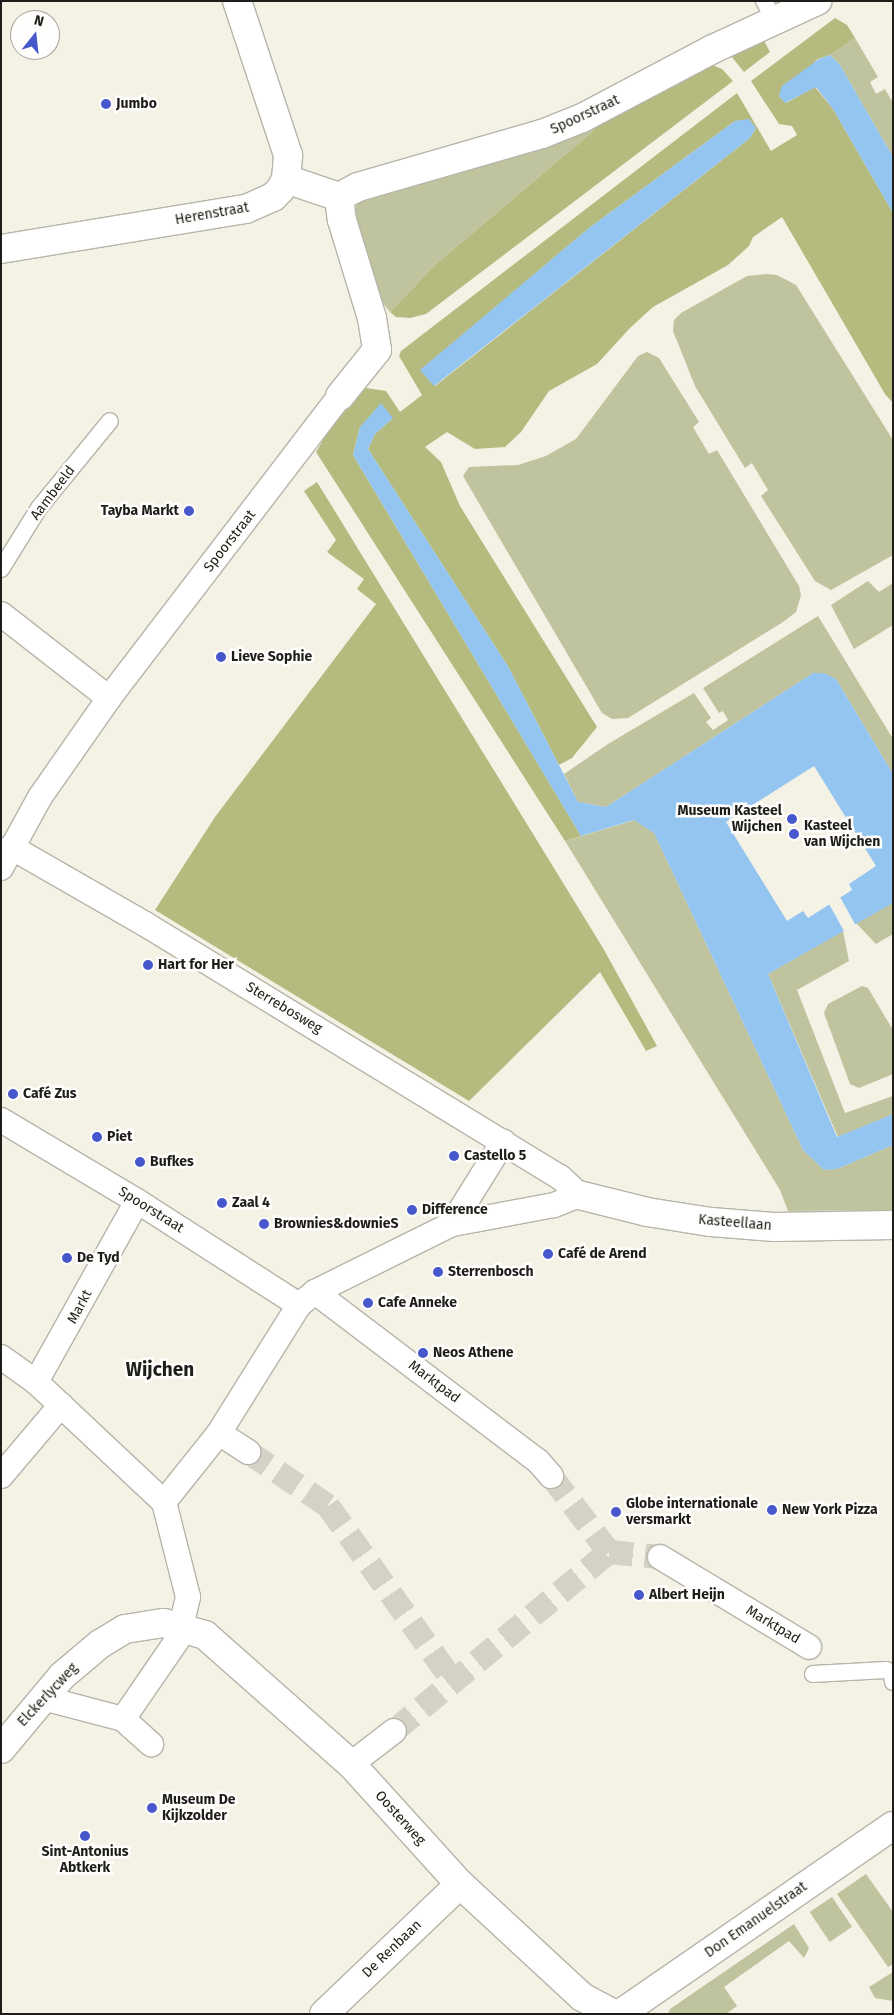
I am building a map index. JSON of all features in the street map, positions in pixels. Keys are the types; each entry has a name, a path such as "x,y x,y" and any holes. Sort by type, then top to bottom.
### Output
{"street":[{"path":"237,1 285,143 289,166 286,179 339,197"},
{"name":"Spoorstraat","path":"4,862 40,796 109,698 377,350 372,318 342,220 339,197 358,187 499,148 562,127 769,10 817,1"},
{"name":"Herenstraat","path":"1,248 246,209 273,197 286,179"},
{"path":"1,614 109,698"},
{"name":"Sterrebosweg","path":"4,862 145,924 503,1142"},
{"name":"Spoorstraat","path":"1,1120 137,1201 307,1298"},
{"path":"164,1502 219,1433 307,1298 452,1224 554,1205 579,1195 560,1176 503,1142 452,1224"},
{"name":"Kasteellaan","path":"579,1195 647,1212 711,1222 774,1227 893,1225"},
{"name":"Markt","path":"36,1382 137,1201"},
{"name":"Marktpad","path":"307,1298 538,1461 551,1476"},
{"path":"1,1357 36,1382 164,1502 188,1597 183,1626 178,1639 123,1719"},
{"path":"1,1476 61,1405"},
{"path":"219,1433 248,1452"},
{"name":"Marktpad","path":"660,1557 809,1647"},
{"name":"Elckerlycweg","path":"1,1749 62,1676 100,1644 125,1629 164,1623 183,1626"},
{"name":"Oosterweg","path":"183,1626 205,1635 351,1764 460,1884 582,1997 614,2014"},
{"path":"43,1698 123,1719 150,1744"},
{"path":"351,1764 394,1731"},
{"name":"Don Emanuelstraat","path":"620,2014 892,1827"},
{"name":"De Renbaan","path":"324,2014 460,1884"}],"lane":[{"name":"Aambeeld","path":"1,570 39,508 110,421"},
{"path":"813,1674 886,1670 892,1672 893,1682"}],"green space":[{"path":"835,18 847,25 855,38 830,55 818,59 779,96 786,103 815,87 833,109 893,213 893,403 885,394 782,217 753,237 749,246 728,265 653,307 630,328 597,364 549,391 521,432 505,447 475,449 447,432 425,447 441,462 460,506 597,727 572,758 559,765 509,668 368,449 375,434 393,418 360,427 353,455 581,836 565,841 316,452 330,428 366,388 386,391 400,412 422,395 399,356 401,351 737,93 771,151 797,135 792,126 779,124 751,81","holes":["749,120 756,128 750,138 435,386 421,370 589,228 735,121"]},
{"path":"855,38 878,77 870,82 876,94 885,89 893,103 893,157 840,65 830,55"},
{"path":"763,39 770,52 744,72 731,56"},
{"path":"710,64 722,69 733,81 426,314 410,318 396,317 390,312 435,265 592,132 598,124"},
{"path":"598,124 592,132 435,265 390,312 381,301 352,214 358,203 512,157"},
{"path":"777,275 796,285 893,440 893,555 831,590 815,581 761,496 768,490 752,463 745,468 695,386 673,331 674,320 681,313 747,276"},
{"path":"647,352 659,358 699,422 693,427 709,454 717,450 799,586 801,595 796,612 783,622 628,718 612,719 602,713 463,476 469,467 518,465 546,456 576,439 638,356"},
{"path":"317,482 603,948 657,1046 646,1051 600,972 469,1101 155,910 215,817 376,604 357,589 364,579 327,552 336,540 304,491"},
{"path":"868,581 879,592 893,583 893,625 854,649 831,605"},
{"path":"818,616 893,739 893,774 836,679 813,673 606,807 578,802 564,774 608,744 694,693 711,718 706,722 713,730 728,720 723,711 719,713 703,688"},
{"path":"635,820 654,833 803,1150 824,1170 837,1169 893,1145 893,1210 788,1211 780,1190 565,841"},
{"path":"893,903 893,934 876,944 856,923"},
{"path":"843,931 849,961 797,990 845,1113 893,1096 893,1114 838,1137 768,974"},
{"path":"862,986 868,988 893,1030 893,1074 859,1088 850,1084 824,1013 828,1004"},
{"path":"866,1874 893,1912 893,1964 888,1967 837,1894"},
{"path":"832,1897 852,1927 830,1942 810,1912"},
{"path":"794,1924 809,1948 804,1958 789,1941 724,1987 737,2006 726,2014 668,2014 670,2009"},
{"path":"893,1972 893,2001 875,1998 869,1987"}],"water":[{"path":"830,55 840,65 893,157 893,213 833,109 816,87 785,103 779,96 782,86 819,59"},
{"path":"749,119 756,128 750,138 434,386 420,370 589,228 735,121"},
{"path":"381,403 393,418 375,434 368,449 509,668 578,802 606,807 813,673 824,673 836,679 893,774 893,903 768,974 837,1137 893,1114 893,1145 837,1169 824,1170 803,1150 654,833 634,820 581,836 353,455 360,427","holes":["814,766 876,866 849,884 852,890 808,918 803,911 787,921 726,822"]}],"pier":[{"path":"840,897 856,926 845,932 829,903"}],"tunnel":[{"path":"248,1452 328,1506 452,1680"},
{"path":"551,1476 609,1552 660,1557"},
{"path":"394,1731 609,1552"}],"place":[{"name":"Jumbo","path":"106,104"},
{"name":"Tayba Markt","path":"189,511"},
{"name":"Lieve Sophie","path":"221,657"},
{"name":"Museum Kasteel Wijchen","path":"792,819"},
{"name":"Kasteel van Wijchen","path":"794,834"},
{"name":"Hart for Her","path":"148,965"},
{"name":"Café Zus","path":"13,1094"},
{"name":"Piet","path":"97,1137"},
{"name":"Castello 5","path":"454,1156"},
{"name":"Bufkes","path":"140,1162"},
{"name":"Zaal 4","path":"222,1203"},
{"name":"Difference","path":"412,1210"},
{"name":"Brownies&downieS","path":"264,1224"},
{"name":"Café de Arend","path":"548,1254"},
{"name":"De Tyd","path":"67,1258"},
{"name":"Sterrenbosch","path":"438,1272"},
{"name":"Cafe Anneke","path":"368,1303"},
{"name":"Neos Athene","path":"423,1353"},
{"name":"New York Pizza","path":"772,1510"},
{"name":"Globe internationale versmarkt","path":"616,1512"},
{"name":"Albert Heijn","path":"639,1595"},
{"name":"Museum De Kijkzolder","path":"152,1808"},
{"name":"Sint-Antonius Abtkerk","path":"85,1836"}],"district":[{"name":"Wijchen","path":"160,1370"}]}
